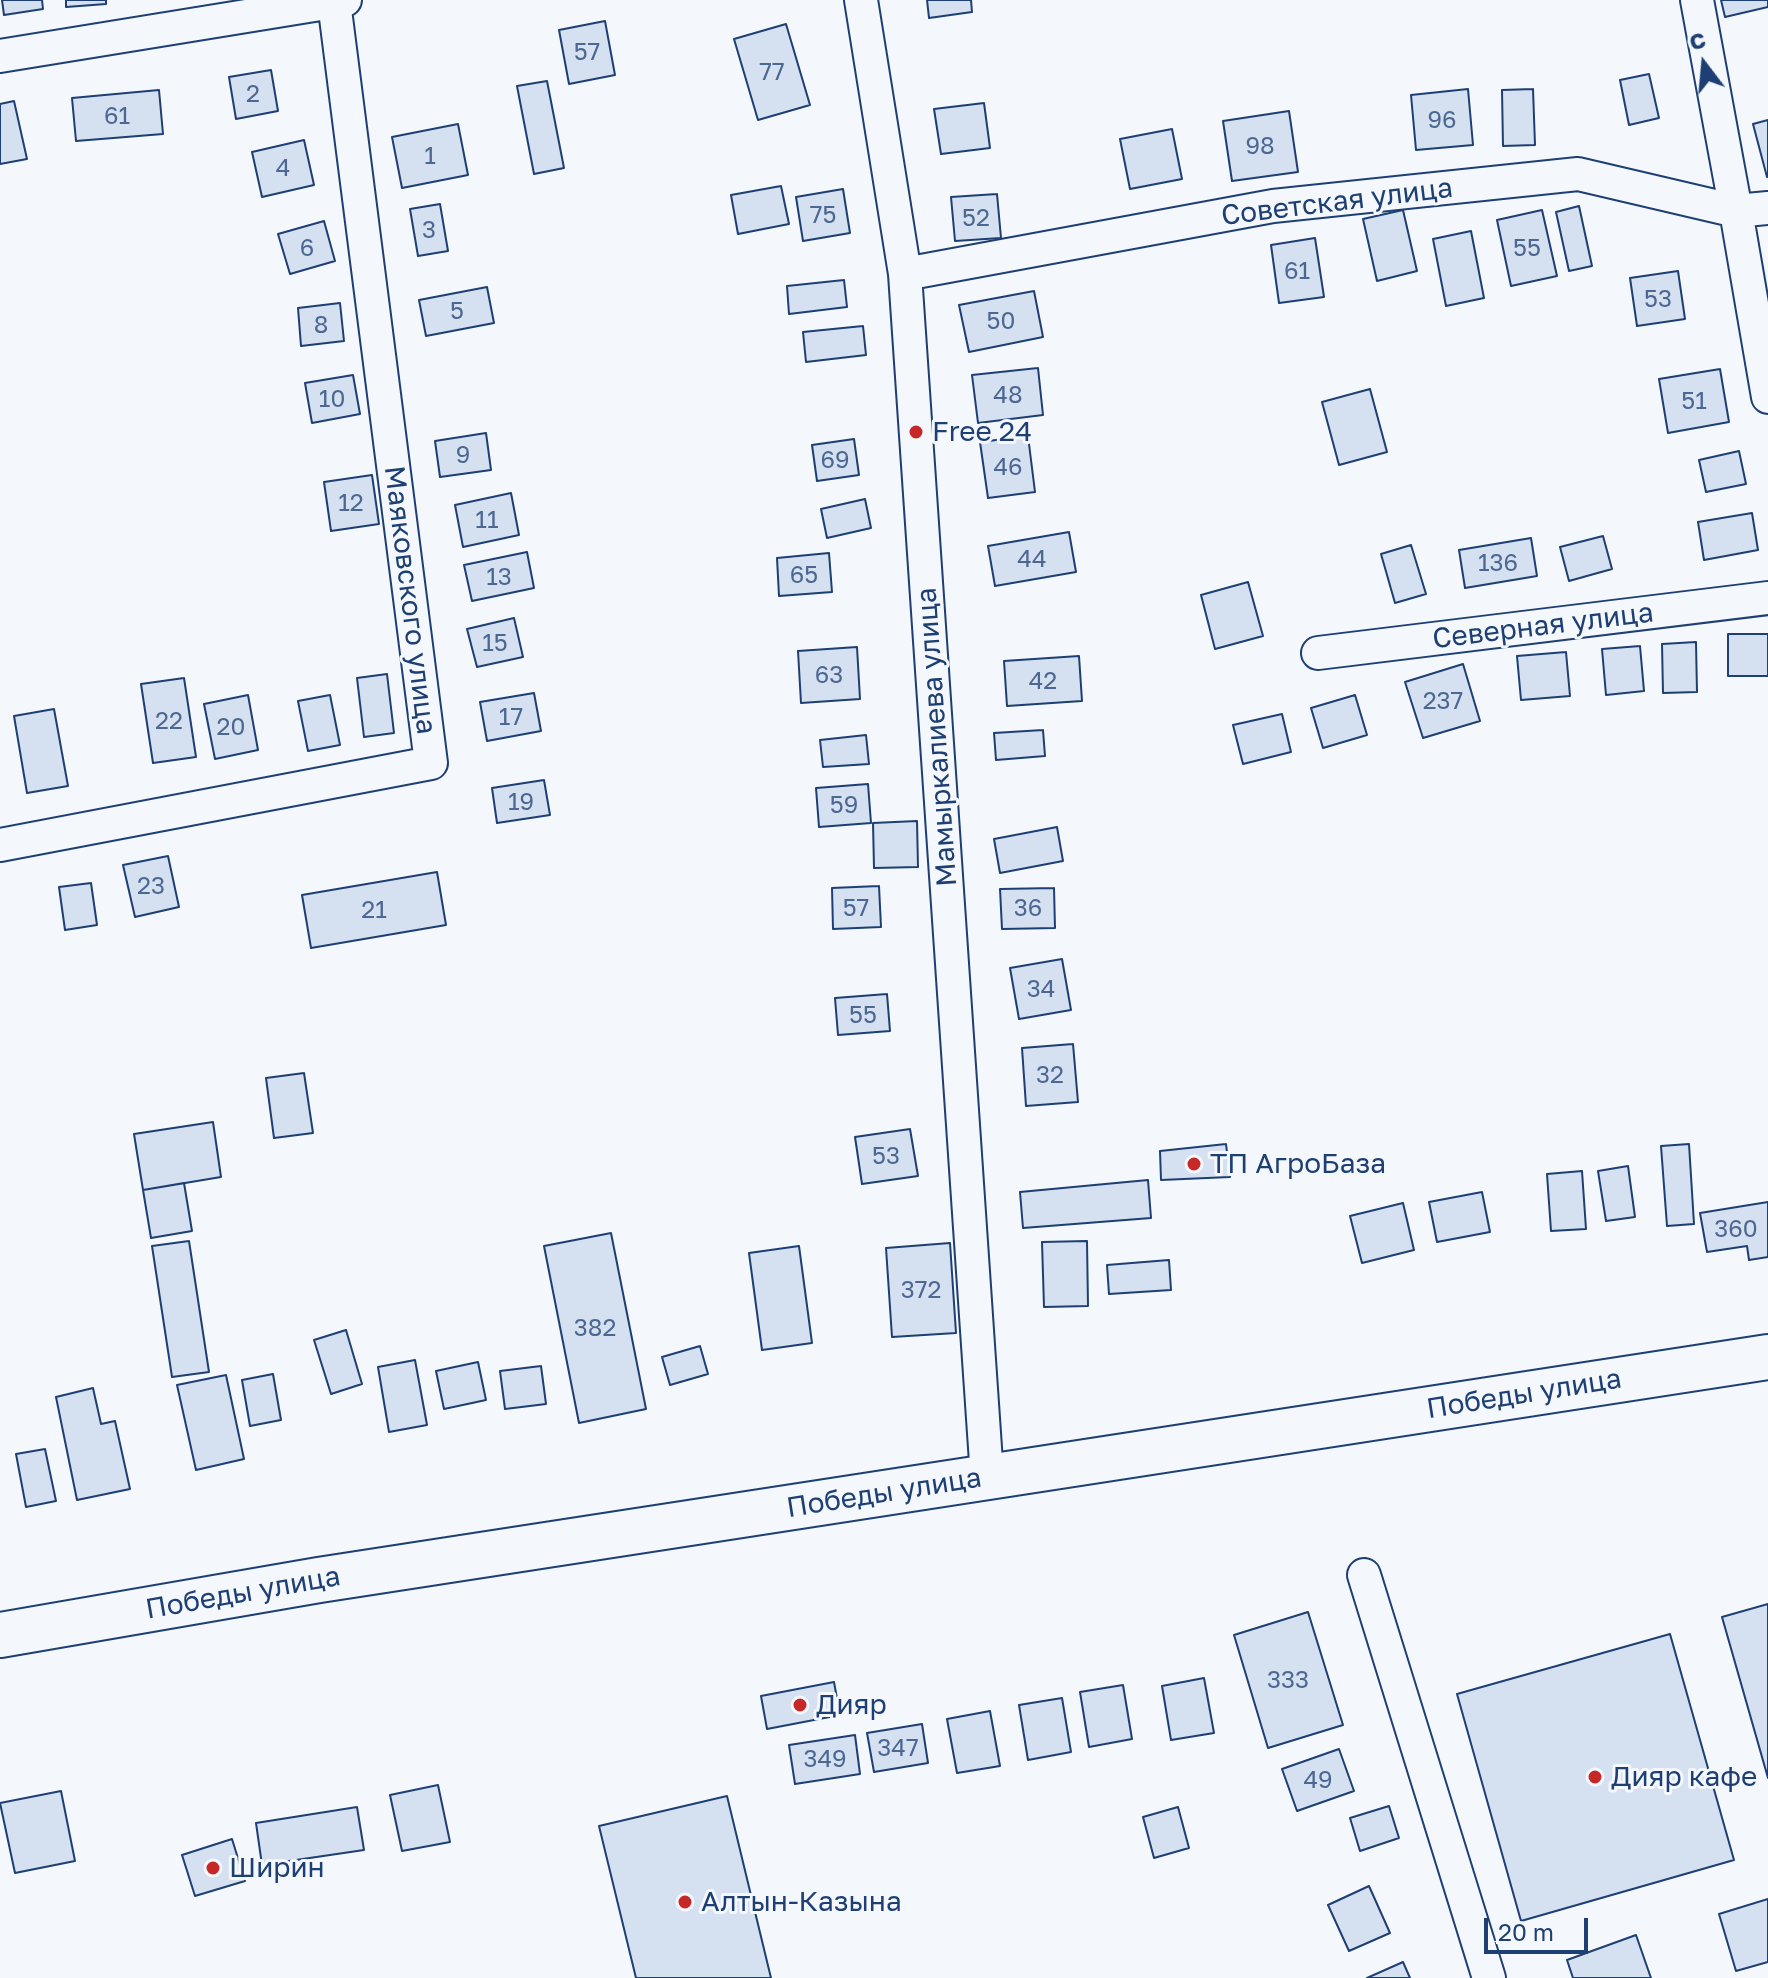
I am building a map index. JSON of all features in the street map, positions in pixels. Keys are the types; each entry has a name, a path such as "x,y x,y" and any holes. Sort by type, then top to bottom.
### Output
{"main road":[{"name":"Победы улица","path":"0,1635 319,1580 1768,1357"}],"street":[{"name":"Мамыркалиева улица","path":"861,0 905,274 987,1477"},
{"path":"1697,0 1768,397"},
{"path":"0,56 339,1"},
{"name":"Маяковского улица","path":"0,845 431,763 339,1"},
{"name":"Советская улица","path":"905,274 1273,206 1578,174 1736,211 1768,208"},
{"name":"Северная улица","path":"1318,653 1768,598"},
{"path":"1364,1575 1489,1978"}],"building":[{"path":"2,0 42,0 43,9 4,15"},
{"path":"66,0 106,0 106,4 66,7"},
{"path":"927,0 971,0 972,12 929,18"},
{"path":"1721,0 1768,0 1768,7 1725,17"},
{"path":"605,21 615,75 569,84 559,30"},
{"path":"786,24 810,105 758,120 734,39"},
{"path":"271,70 278,111 236,119 229,77"},
{"path":"1649,74 1659,118 1629,125 1620,80"},
{"path":"547,81 564,168 534,174 517,86"},
{"path":"1468,89 1473,145 1416,150 1411,95"},
{"path":"1533,89 1535,145 1503,146 1502,90"},
{"path":"159,90 163,134 76,141 72,98"},
{"path":"14,101 27,159 0,164 0,104"},
{"path":"984,103 990,148 941,154 934,109"},
{"path":"1289,111 1298,172 1232,181 1223,121"},
{"path":"1768,120 1768,176 1767,177 1753,124"},
{"path":"458,124 468,175 402,188 392,137"},
{"path":"1172,129 1182,179 1130,189 1120,139"},
{"path":"304,140 314,185 262,197 252,152"},
{"path":"781,186 789,224 738,234 731,195"},
{"path":"843,189 850,233 803,241 796,197"},
{"path":"997,194 1001,238 955,241 951,197"},
{"path":"440,204 448,251 418,256 410,209"},
{"path":"1579,206 1592,266 1569,271 1556,212"},
{"path":"1403,210 1417,271 1377,281 1363,219"},
{"path":"1542,210 1557,276 1511,286 1497,220"},
{"path":"324,221 335,261 290,274 278,234"},
{"path":"1471,231 1484,298 1446,306 1433,239"},
{"path":"1315,238 1324,297 1279,303 1271,245"},
{"path":"1678,271 1685,319 1637,326 1630,278"},
{"path":"844,280 847,307 789,314 787,286"},
{"path":"487,287 494,323 426,336 419,300"},
{"path":"1034,291 1043,337 969,352 959,305"},
{"path":"340,303 344,341 301,346 298,308"},
{"path":"863,326 866,355 806,362 803,332"},
{"path":"1038,368 1043,415 978,423 972,375"},
{"path":"1720,369 1729,422 1668,433 1659,379"},
{"path":"353,375 360,414 312,423 305,383"},
{"path":"1370,389 1387,452 1339,465 1322,402"},
{"path":"486,433 491,470 440,477 435,441"},
{"path":"1028,436 1035,492 988,498 980,442"},
{"path":"854,439 859,475 817,481 812,445"},
{"path":"1739,451 1746,484 1706,492 1699,460"},
{"path":"372,475 379,524 331,531 324,482"},
{"path":"511,493 519,535 463,547 455,505"},
{"path":"865,499 871,528 827,538 821,509"},
{"path":"1752,513 1758,550 1704,560 1698,522"},
{"path":"1069,532 1076,572 995,586 988,546"},
{"path":"1603,536 1612,569 1569,581 1560,547"},
{"path":"1531,538 1537,576 1465,588 1459,550"},
{"path":"1411,545 1426,594 1395,603 1381,554"},
{"path":"527,552 534,588 472,601 464,565"},
{"path":"829,553 832,592 779,596 777,558"},
{"path":"1248,582 1263,636 1215,649 1201,595"},
{"path":"514,618 523,657 477,667 467,629"},
{"path":"1728,634 1768,634 1768,676 1728,676"},
{"path":"1696,642 1697,692 1663,693 1662,644"},
{"path":"1640,646 1644,691 1606,695 1602,649"},
{"path":"857,647 860,699 801,703 798,651"},
{"path":"1566,652 1570,696 1521,700 1517,656"},
{"path":"1079,656 1082,701 1007,706 1004,661"},
{"path":"1463,664 1480,721 1423,738 1405,682"},
{"path":"387,674 394,733 364,737 357,678"},
{"path":"184,678 196,757 153,763 141,684"},
{"path":"534,693 541,731 487,741 480,702"},
{"path":"248,695 258,750 215,759 204,704"},
{"path":"330,695 340,745 308,751 298,701"},
{"path":"1355,695 1367,735 1323,748 1311,708"},
{"path":"54,709 68,786 27,793 14,716"},
{"path":"1282,714 1291,752 1243,764 1233,725"},
{"path":"1043,730 1045,756 996,760 994,733"},
{"path":"866,735 869,764 823,767 820,740"},
{"path":"544,780 550,815 497,823 492,788"},
{"path":"868,784 871,823 819,827 816,788"},
{"path":"917,821 918,867 874,868 873,823"},
{"path":"1057,827 1063,861 1000,873 994,839"},
{"path":"168,856 179,907 135,917 123,865"},
{"path":"437,872 446,925 311,948 302,895"},
{"path":"91,883 97,925 65,930 59,887"},
{"path":"879,886 881,927 833,929 832,888"},
{"path":"1054,888 1055,928 1002,929 1000,889"},
{"path":"1062,959 1071,1010 1019,1019 1010,968"},
{"path":"887,994 890,1031 838,1035 835,998"},
{"path":"1073,1044 1078,1102 1026,1106 1022,1048"},
{"path":"304,1073 313,1133 274,1138 266,1078"},
{"path":"213,1122 221,1177 143,1190 134,1134"},
{"path":"910,1129 918,1176 862,1184 855,1137"},
{"name":"ТП АгроБаза","path":"1226,1144 1230,1177 1161,1180 1160,1151"},
{"path":"1689,1144 1694,1224 1667,1226 1661,1146"},
{"path":"1628,1166 1635,1217 1606,1221 1598,1171"},
{"path":"1582,1171 1586,1229 1551,1231 1547,1174"},
{"path":"1148,1180 1151,1218 1023,1228 1020,1192"},
{"path":"184,1183 192,1231 151,1238 143,1190"},
{"path":"1482,1192 1490,1232 1437,1242 1429,1202"},
{"path":"1768,1202 1768,1257 1749,1260 1747,1246 1707,1252 1700,1213"},
{"path":"1403,1203 1414,1250 1362,1263 1350,1216"},
{"path":"611,1233 646,1409 579,1423 544,1246"},
{"path":"189,1241 209,1372 172,1377 152,1246"},
{"path":"1087,1241 1088,1306 1044,1307 1042,1242"},
{"path":"950,1243 956,1333 892,1337 886,1248"},
{"path":"799,1246 812,1343 762,1350 749,1253"},
{"path":"1169,1260 1171,1290 1109,1294 1107,1265"},
{"path":"346,1330 362,1384 331,1394 314,1340"},
{"path":"700,1346 708,1374 670,1385 662,1357"},
{"path":"415,1360 427,1425 389,1432 378,1367"},
{"path":"478,1362 486,1400 444,1409 436,1371"},
{"path":"541,1366 546,1404 505,1409 500,1371"},
{"path":"273,1374 281,1420 250,1426 242,1380"},
{"path":"226,1375 244,1459 196,1470 177,1385"},
{"path":"93,1388 101,1424 115,1421 130,1489 77,1500 56,1397"},
{"path":"45,1449 56,1501 26,1507 16,1454"},
{"path":"1768,1604 1768,1778 1722,1617"},
{"path":"1308,1612 1343,1725 1268,1748 1234,1635"},
{"name":"Дияр кафе","path":"1670,1634 1734,1860 1521,1921 1457,1694"},
{"path":"1204,1678 1214,1733 1171,1740 1162,1686"},
{"name":"Дияр","path":"834,1682 840,1715 767,1729 761,1696"},
{"path":"1123,1685 1132,1739 1089,1747 1080,1692"},
{"path":"1062,1698 1071,1752 1028,1760 1019,1705"},
{"path":"990,1711 1000,1766 957,1773 947,1719"},
{"path":"922,1724 928,1763 874,1772 867,1733"},
{"path":"855,1735 860,1774 795,1784 789,1745"},
{"path":"1339,1749 1354,1791 1297,1811 1282,1769"},
{"path":"438,1785 450,1842 402,1851 390,1795"},
{"path":"61,1791 75,1861 15,1873 0,1803"},
{"name":"Алтын-Казына","path":"727,1796 771,1978 636,1978 599,1826"},
{"path":"1389,1806 1399,1838 1360,1851 1350,1818"},
{"path":"357,1807 364,1850 262,1865 256,1823"},
{"path":"1178,1807 1189,1848 1154,1858 1143,1817"},
{"name":"Ширин","path":"232,1839 245,1881 195,1896 182,1855"},
{"path":"1369,1886 1390,1933 1349,1951 1328,1905"},
{"path":"1768,1899 1768,1962 1736,1971 1719,1914"},
{"path":"1636,1935 1651,1978 1573,1978 1567,1960"},
{"path":"1403,1962 1410,1978 1367,1978"}],"place":[{"name":"Free 24","path":"916,432"},
{"name":"ТП АгроБаза","path":"1194,1164"},
{"name":"Дияр","path":"800,1705"},
{"name":"Дияр кафе","path":"1595,1777"},
{"name":"Ширин","path":"213,1868"},
{"name":"Алтын-Казына","path":"685,1902"}]}
